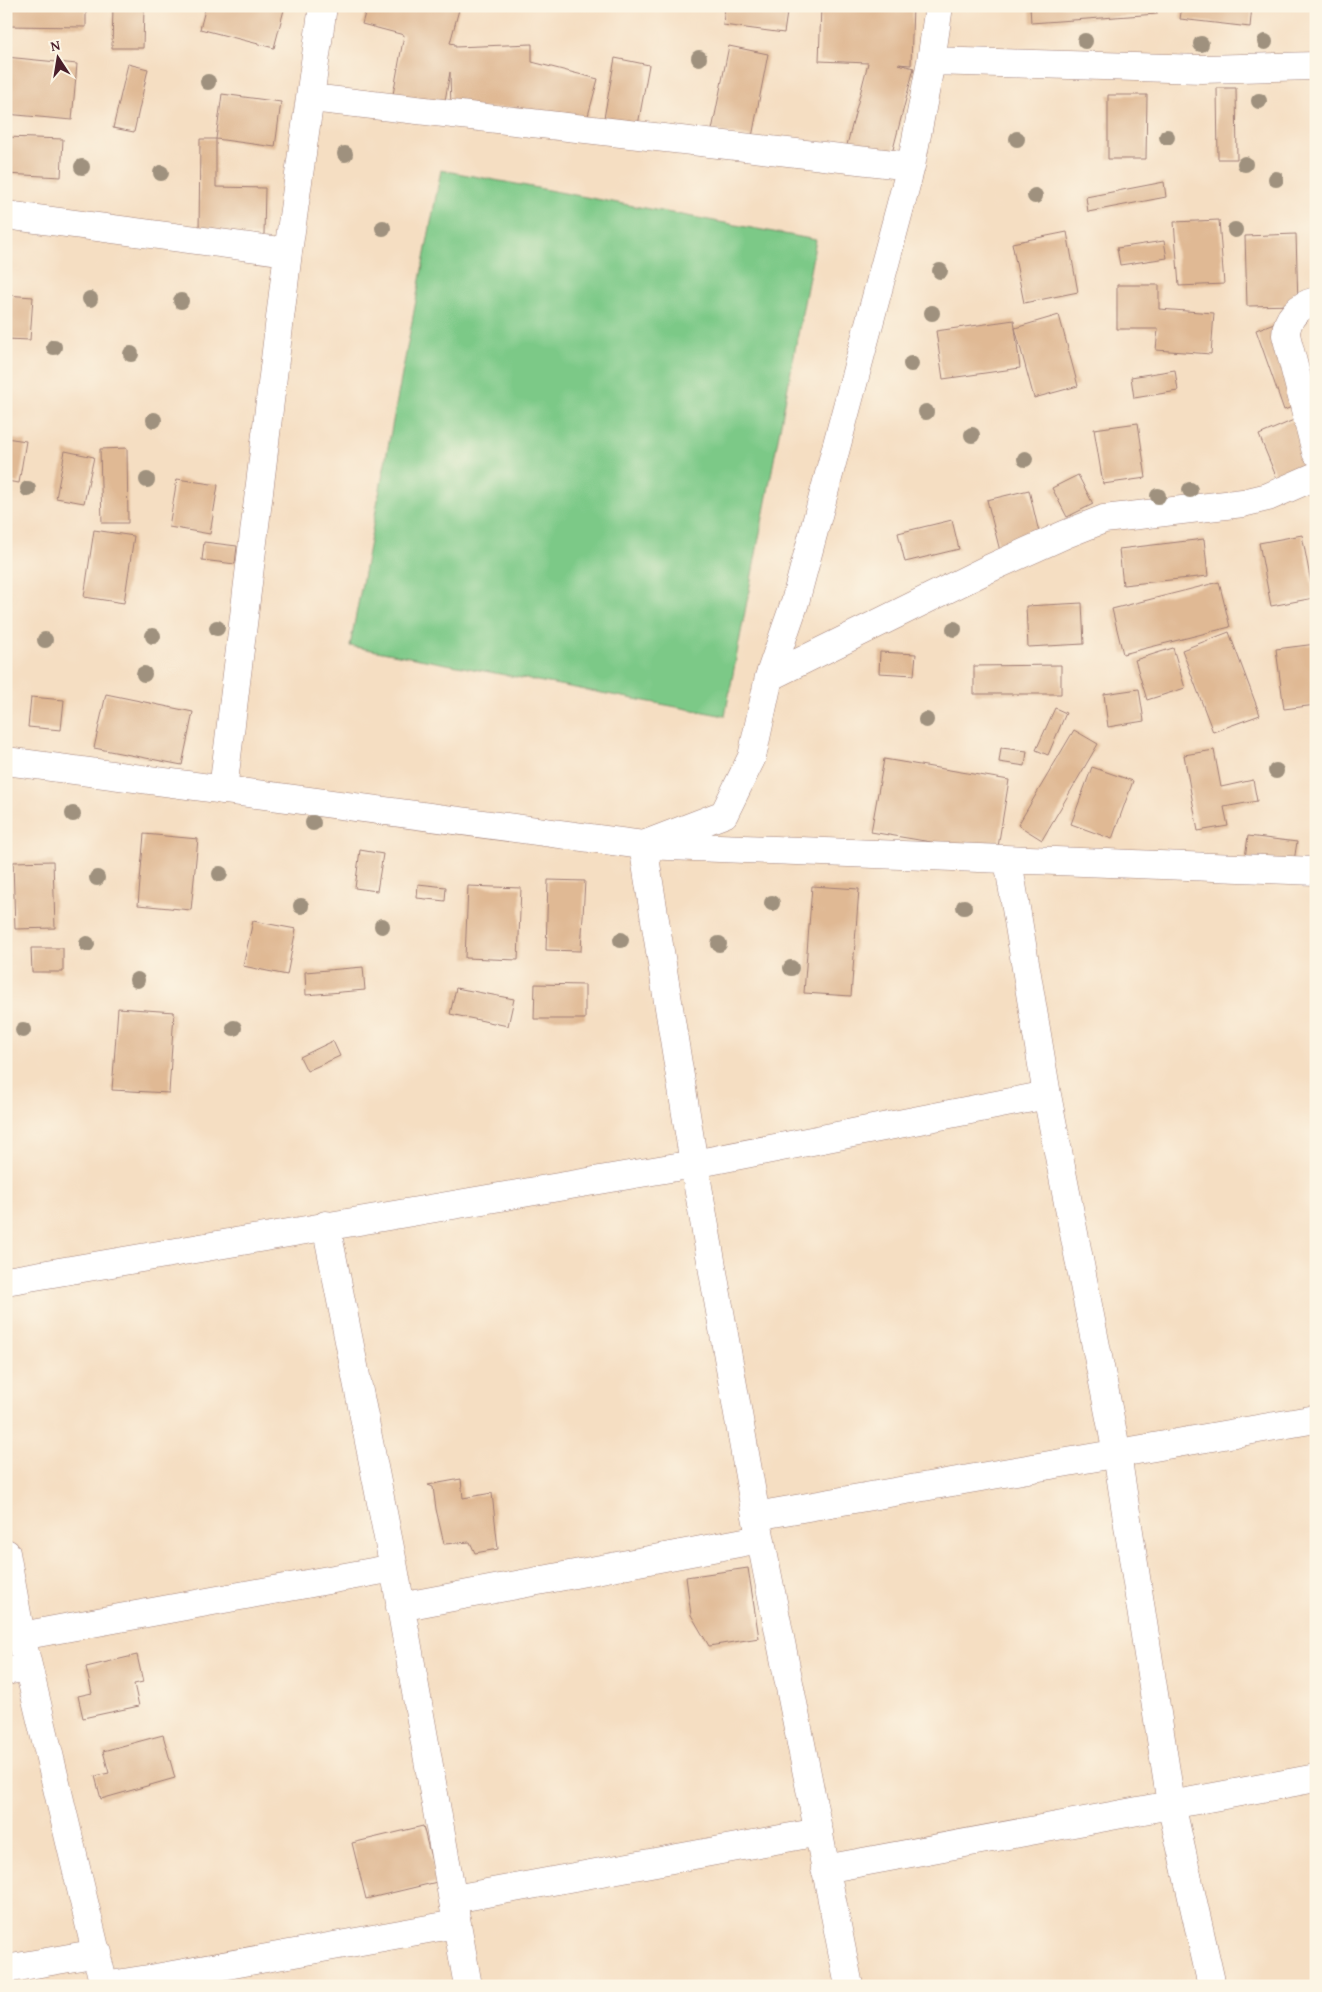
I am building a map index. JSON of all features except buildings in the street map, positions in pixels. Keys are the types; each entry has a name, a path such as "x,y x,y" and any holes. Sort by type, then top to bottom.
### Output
{"street":[{"path":"223,790 288,252 311,98 322,6"},
{"path":"643,845 724,814 752,758 769,677 795,602 911,166 931,61 939,6"},
{"path":"931,61 1202,69 1316,66"},
{"path":"311,98 911,166"},
{"path":"6,215 288,252"},
{"path":"1316,301 1292,314 1286,328 1286,335 1316,452"},
{"path":"769,677 986,570 1089,525 1121,517 1243,504 1268,497 1316,476"},
{"path":"6,760 643,845 1316,871"},
{"path":"643,845 694,1164 758,1528 849,1986"},
{"path":"1008,860 1047,1095 1117,1454 1171,1804 1212,1986"},
{"path":"6,1281 326,1225 694,1164 1047,1095"},
{"path":"326,1225 394,1568 468,1986"},
{"path":"400,1607 758,1528 1117,1454 1316,1419"},
{"path":"6,1552 21,1636 17,1669 98,1953 104,1986 162,1977 819,1832"},
{"path":"21,1636 394,1568"},
{"path":"825,1869 1316,1778"},
{"path":"6,1969 98,1953"}],"green space":[{"path":"441,170 816,240 725,716 350,646"}]}
